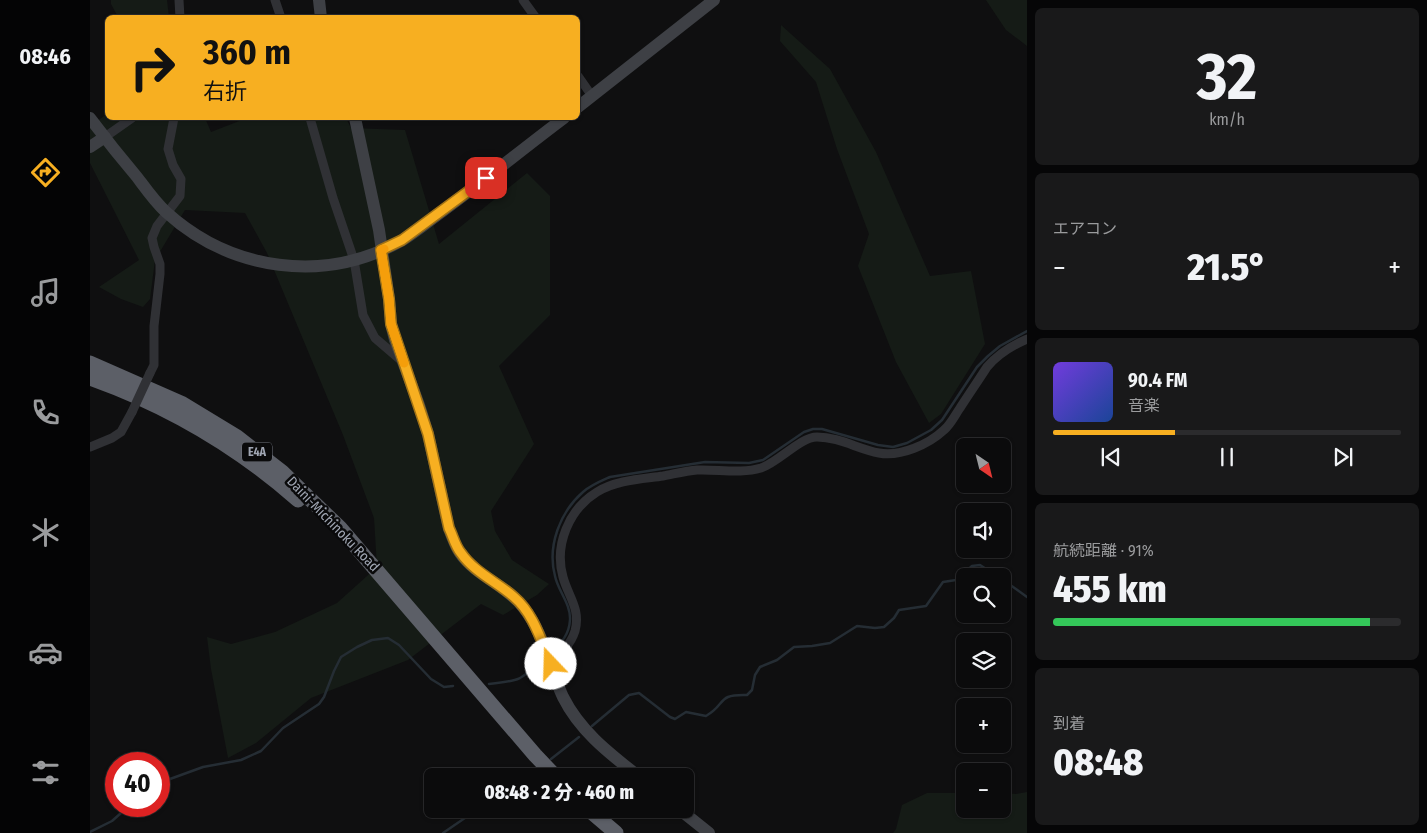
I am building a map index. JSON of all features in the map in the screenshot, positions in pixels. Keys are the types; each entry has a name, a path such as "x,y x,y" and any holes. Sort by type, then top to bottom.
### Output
{"highway":[{"name":"Daini-Michinoku Road","path":"90,363 181,403 237,437 282,472 340,528 547,768"},
{"name":"Daini-Michinoku Road","path":"90,378 172,414 230,448 276,481 391,586"},
{"path":"598,818 616,833"}],"street":[{"path":"179,0 180,15"},
{"path":"275,0 280,15"},
{"path":"319,0 321,15"},
{"path":"523,0 534,15"},
{"path":"580,105 714,0"},
{"path":"580,79 592,96"},
{"path":"90,118 158,204 189,231 224,250 256,261 299,267 354,260 402,240 455,202 561,120"},
{"path":"90,147 129,120"},
{"path":"90,447 121,432 154,365 154,326 160,264 152,238 157,226 180,196 182,179 173,166 168,149 174,120"},
{"path":"311,120 333,198 354,260 363,315 375,338 403,362"},
{"path":"355,120 379,230 391,324 428,434 449,528 460,553 479,571 515,597 534,623 570,709 586,731 601,747 628,768"},
{"path":"548,659 562,654 575,632 576,610 566,587 560,562 563,536 576,511 598,491 624,482 696,470 748,470 759,468 768,465 805,440 814,437 834,439 879,453 904,452 935,437 946,429 994,359 1002,352 1027,339"},
{"path":"690,818 709,833"}],"shaded area":[{"path":"111,0 167,0 169,15 117,15"},
{"path":"986,0 1027,0 1027,46 1006,30"},
{"path":"781,25 830,69 876,152 930,276 971,271 985,344 941,414 929,423 896,362 858,266 869,234 837,149 816,82 780,41"},
{"path":"105,115 105,120 206,120 211,132 242,120 347,120 351,128 405,130 439,244 527,173 550,196 550,315 499,366 534,444 491,511 495,531 512,560 549,584 537,595 503,615 481,604 408,660 311,698 256,743 228,758 211,669 207,637 231,644 275,632 337,603 377,567 374,518 343,435 267,253 245,213 185,210 155,260 150,299 143,307 121,299 99,287 139,260 90,163 90,126"},
{"path":"1027,792 1027,833 893,833 896,829 902,805 927,793 956,793 956,818 1011,818 1011,794"}],"waterway":[{"path":"551,652 564,638 570,620 568,608 555,576 553,565 554,542 557,530 568,509 589,487 610,477 705,462 749,463 763,460 804,432 813,429 822,429 878,445 893,447 907,443 931,430 942,420 977,367 988,356 1000,346 1027,331"},
{"path":"970,568 980,565 985,568"},
{"path":"592,726 629,695 639,693 675,719 686,712 706,716 713,712 726,698 747,695 752,690 755,675 760,667 777,660 794,647 830,643 857,626 884,627 894,618 899,610 926,606 943,582 956,580"},
{"path":"1011,585 1027,597"},
{"path":"170,779 203,767 241,760 261,751 283,728 319,704 324,697 341,657 372,640 388,638 399,645 431,679 444,687 453,686"},
{"path":"489,684 507,682 519,678 543,659"},
{"path":"551,759 579,737"},
{"path":"90,832 117,817"},
{"path":"443,833 465,818"}],"slow traffic":[{"path":"384,249 381,250 391,324 404,363"}],"route":[{"path":"486,178 402,240 381,250 391,324 428,434 449,528 460,553 479,571 515,597 524,608 534,623 551,664"}]}
